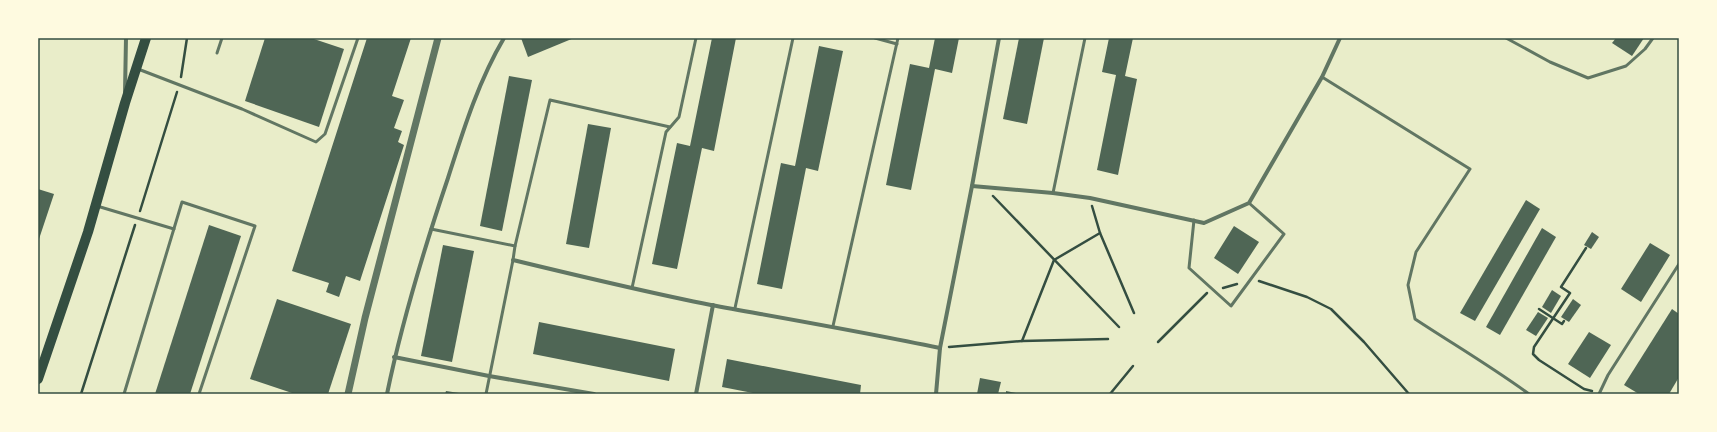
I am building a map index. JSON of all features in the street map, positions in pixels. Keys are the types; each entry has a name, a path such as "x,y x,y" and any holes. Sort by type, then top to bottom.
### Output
{"main road":[{"path":"38,379 88,232 135,68 146,38"}],"street":[{"path":"125,103 126,38"},
{"path":"348,394 365,318 438,38"},
{"path":"387,394 394,357 431,229 469,113 493,56 504,38"},
{"path":"936,394 940,348 999,38"},
{"path":"972,186 1053,193 1090,198 1204,223 1250,203 1322,77 1340,38"},
{"path":"513,260 713,305 833,326 940,348"},
{"path":"696,394 713,305"},
{"path":"394,357 489,376 594,394"}],"lane":[{"path":"217,53 222,38"},
{"path":"135,68 242,109 316,142 325,134 358,38"},
{"path":"632,288 666,132 679,117 696,38"},
{"path":"735,308 793,38"},
{"path":"875,38 897,44"},
{"path":"833,326 898,38"},
{"path":"1053,193 1085,38"},
{"path":"1506,38 1550,62 1588,78 1626,66 1646,49 1653,38"},
{"path":"1322,77 1470,170 1416,252 1408,285 1415,319 1469,355 1495,369 1529,394"},
{"path":"486,394 515,246 550,100 670,127"},
{"path":"124,394 182,202 255,226 199,394"},
{"path":"1194,220 1189,268 1231,306 1284,234 1250,203"},
{"path":"96,206 174,229"},
{"path":"431,229 515,246"},
{"path":"1599,393 1608,375 1679,264"}],"path":[{"path":"984,187 1119,327"},
{"path":"1090,198 1100,233 1134,313"},
{"path":"1022,341 1054,260 1100,233"},
{"path":"1586,248 1561,287 1570,293 1534,347 1533,354 1539,360 1584,390 1599,393"},
{"path":"1158,342 1211,289 1229,287 1251,278 1307,297 1331,309 1364,342 1409,394"},
{"path":"1540,309 1562,324 1564,321"},
{"path":"940,348 1022,341 1108,340"},
{"path":"1110,394 1133,366"}],"building":[{"path":"265,38 311,38 344,49 319,127 245,101"},
{"path":"367,38 411,38 392,96 404,100 394,128 402,131 398,142 404,145 360,281 346,276 339,297 326,292 329,283 292,271"},
{"path":"521,38 574,38 528,57"},
{"path":"712,38 736,38 714,151 702,148 677,269 652,264 677,143 690,146"},
{"path":"935,38 959,38 952,73 935,69 911,190 886,185 910,64 929,68"},
{"path":"1019,38 1044,38 1027,124 1003,119"},
{"path":"1109,38 1133,38 1125,76 1137,79 1118,175 1097,170 1116,75 1102,72"},
{"path":"1616,38 1644,38 1632,56 1612,43"},
{"path":"819,46 843,51 818,171 806,168 782,289 757,284 781,163 795,166"},
{"path":"509,76 532,80 502,231 480,226"},
{"path":"588,124 611,128 589,248 566,244"},
{"path":"38,189 54,194 38,242"},
{"path":"1526,200 1540,209 1475,321 1460,313"},
{"path":"209,225 241,236 190,394 155,394"},
{"path":"1234,226 1259,242 1238,274 1214,258"},
{"path":"1542,228 1556,237 1500,335 1486,327"},
{"path":"1592,232 1599,237 1591,249 1584,245"},
{"path":"1650,243 1670,255 1641,302 1621,289"},
{"path":"443,245 474,251 452,362 421,356"},
{"path":"1552,290 1561,296 1551,313 1542,307"},
{"path":"277,299 351,324 328,394 295,394 250,379"},
{"path":"1573,299 1581,305 1569,322 1561,317"},
{"path":"1672,309 1679,314 1679,377 1669,394 1639,394 1624,385"},
{"path":"1538,312 1548,318 1536,336 1526,330"},
{"path":"539,322 675,349 669,381 533,354"},
{"path":"1589,332 1611,345 1590,378 1568,364"},
{"path":"727,359 861,385 860,394 758,394 722,387"},
{"path":"980,378 1001,382 998,394 977,394"},
{"path":"446,391 459,393 459,394 445,394"},
{"path":"1006,391 1016,393 1016,394 1006,394"}]}
